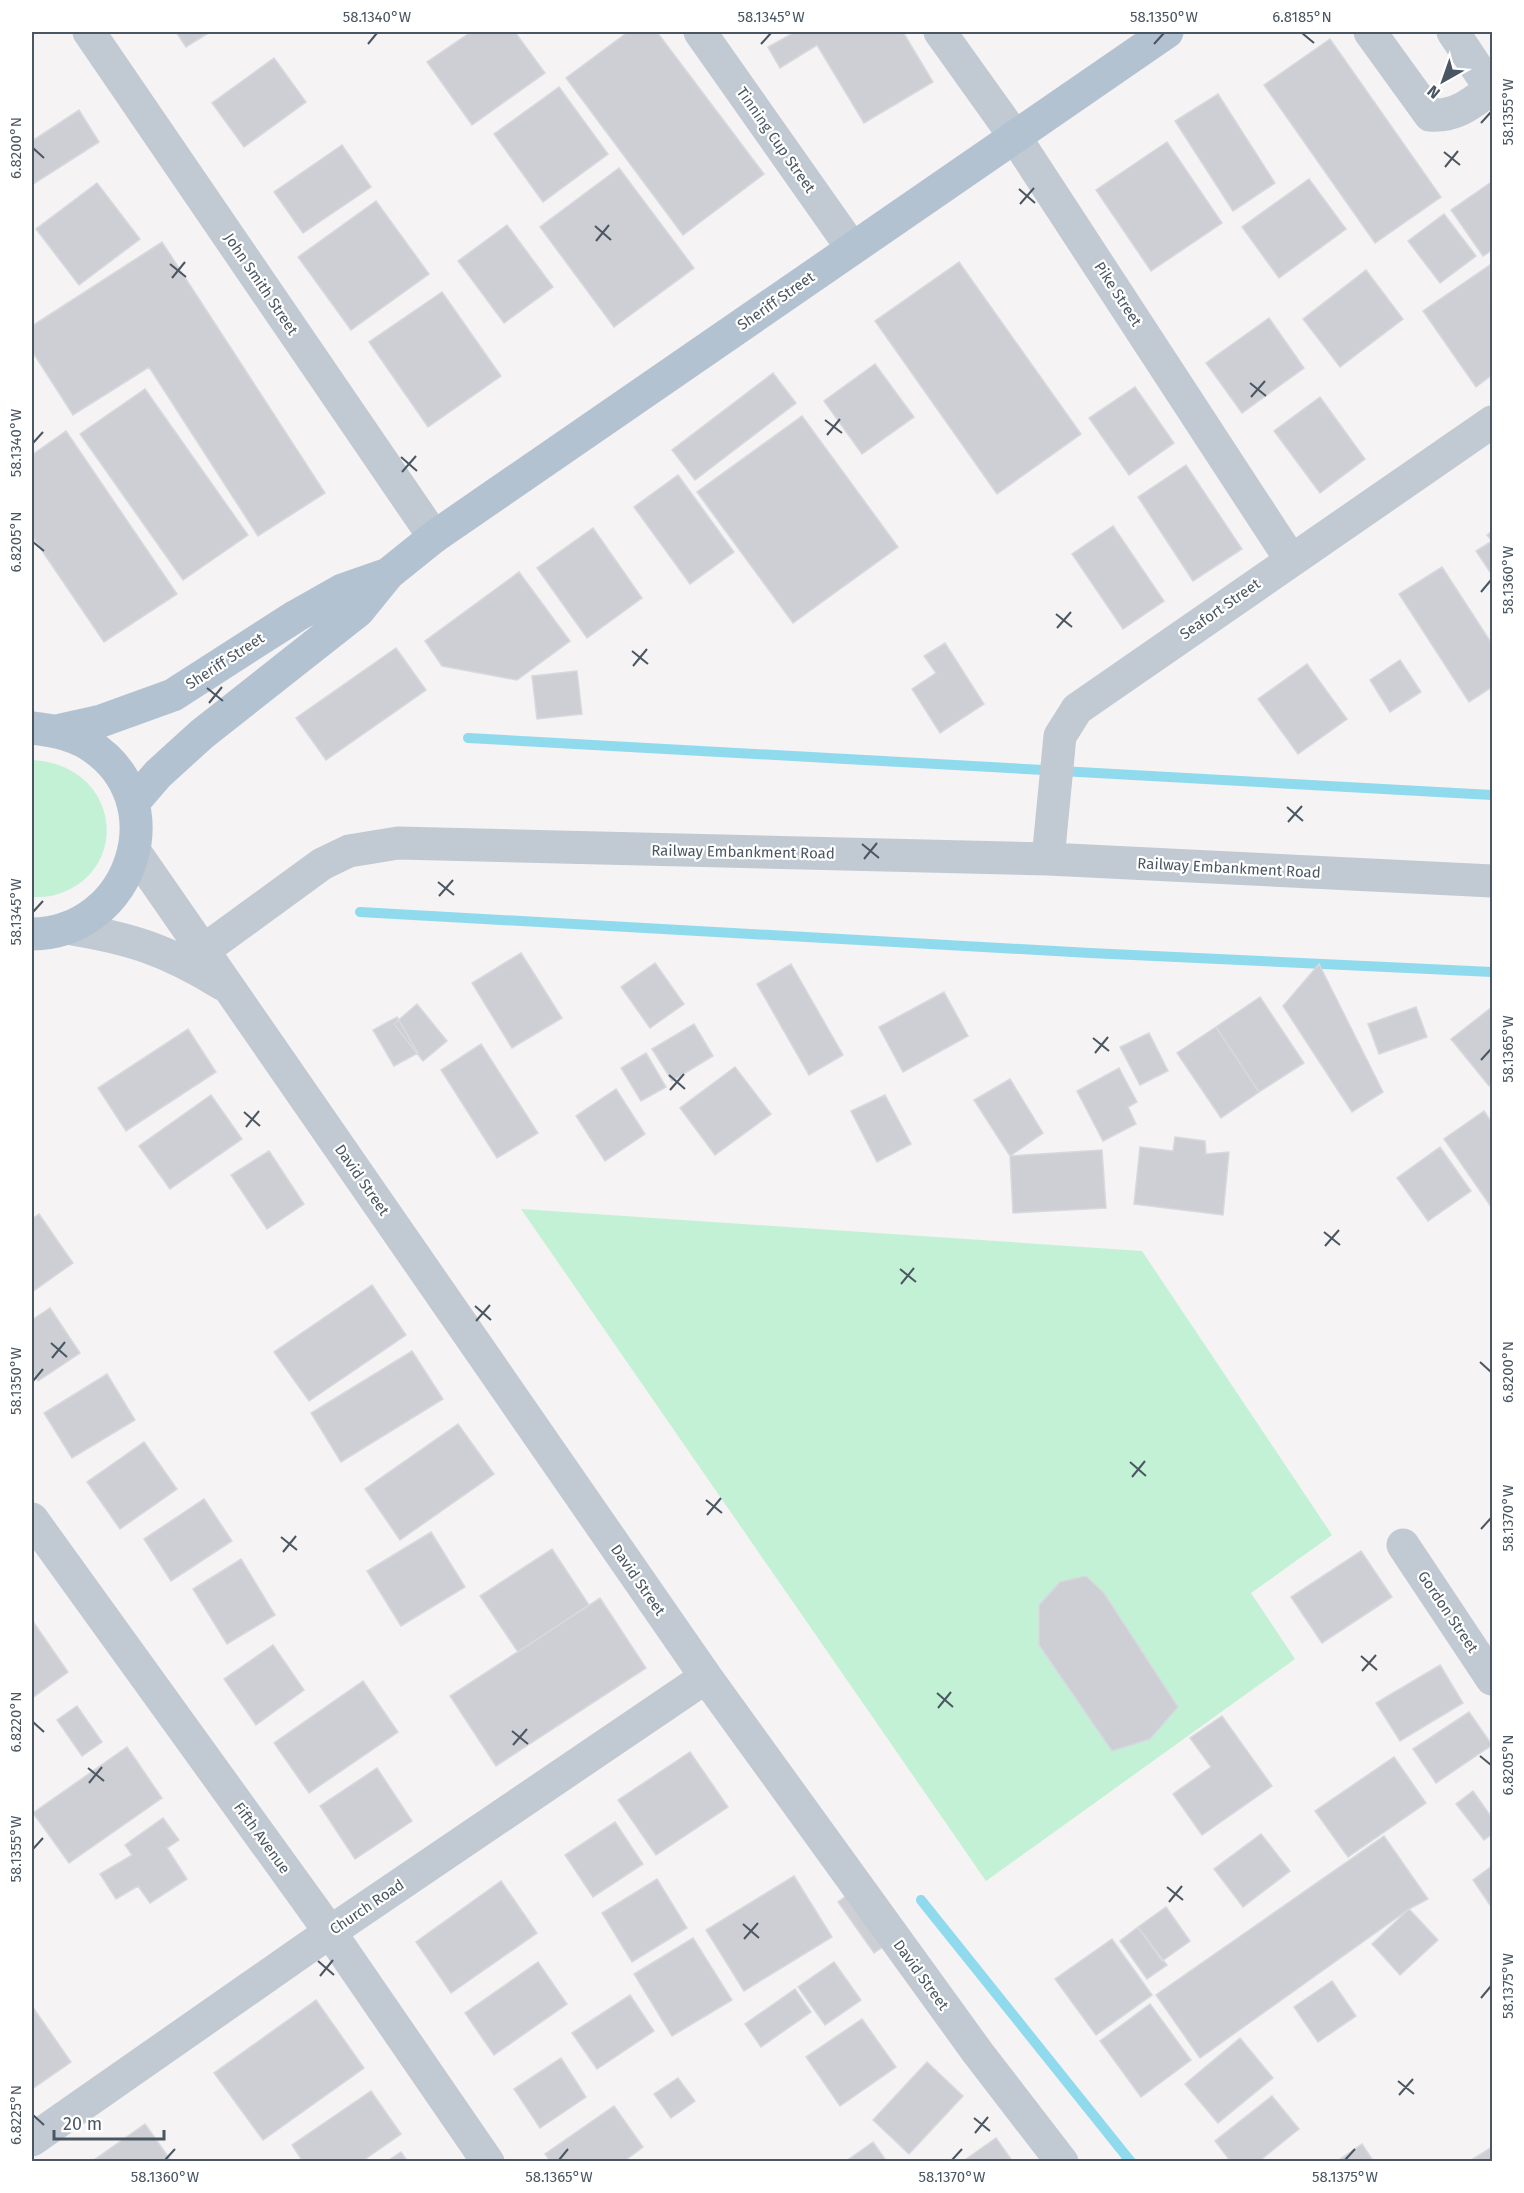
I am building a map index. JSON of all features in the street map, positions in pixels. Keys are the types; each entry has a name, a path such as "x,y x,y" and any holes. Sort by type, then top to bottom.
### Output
{"main road":[{"name":"Sheriff Street","path":"133,802 202,734 358,611 388,574 434,537 1167,32"},
{"name":"Sheriff Street","path":"44,729 101,722 173,695 296,616 342,590 388,574"},
{"path":"32,934 66,928 97,911 114,896 126,877 135,852 136,830 133,802 123,779 108,760 88,744 44,729"}],"street":[{"name":"John Smith Street","path":"89,32 434,537"},
{"name":"Tinning Cup Street","path":"700,32 852,248"},
{"name":"Pike Street","path":"940,32 1015,137 1291,560"},
{"path":"1370,32 1430,115 1446,116 1465,108 1492,88 1453,32"},
{"name":"Seafort Street","path":"1048,859 1060,736 1071,716 1083,703 1492,422"},
{"name":"Railway Embankment Road","path":"204,950 322,864 349,851 398,843 1048,859 1492,881"},
{"name":"David Street","path":"135,852 706,1677 978,2054 1062,2162"},
{"name":"David Street","path":"66,928 144,944 181,959 229,988"},
{"name":"Fifth Avenue","path":"32,1519 330,1932 488,2162"},
{"name":"Gordon Street","path":"1403,1545 1492,1679"},
{"name":"Church Road","path":"32,2140 330,1932 706,1677"}],"green space":[{"path":"32,760 62,766 84,780 99,799 106,821 105,844 97,865 80,883 46,897 32,897"},
{"path":"521,1209 1142,1251 1332,1535 1251,1593 1295,1659 986,1881"}],"building":[{"path":"176,32 210,32 186,47"},
{"path":"471,32 515,32 545,73 472,125 427,62"},
{"path":"628,32 657,32 764,174 683,235 566,78"},
{"path":"795,32 903,32 933,82 864,123 817,45 780,68 768,47"},
{"path":"1330,39 1441,197 1375,243 1264,85"},
{"path":"274,58 306,102 244,147 212,103"},
{"path":"559,87 608,154 543,202 494,134"},
{"path":"1218,94 1275,183 1233,211 1175,121"},
{"path":"79,110 99,142 32,185 32,141"},
{"path":"1167,142 1222,223 1151,271 1096,190"},
{"path":"342,145 371,187 303,233 274,192"},
{"path":"619,168 694,268 614,327 540,227"},
{"path":"1309,179 1346,229 1279,278 1242,227"},
{"path":"97,183 140,239 79,285 36,229"},
{"path":"1490,183 1492,186 1492,250 1483,256 1451,210"},
{"path":"376,201 429,274 351,330 298,257"},
{"path":"1444,214 1476,256 1440,283 1408,241"},
{"path":"507,225 553,287 504,323 458,261"},
{"path":"162,242 325,493 258,536 149,367 73,415 32,351 32,326"},
{"path":"959,262 1081,434 997,494 875,321"},
{"path":"1490,265 1492,375 1476,387 1423,311"},
{"path":"1366,270 1403,319 1340,367 1303,319"},
{"path":"442,292 501,376 428,427 369,342"},
{"path":"1269,318 1304,368 1242,413 1206,363"},
{"path":"875,364 914,417 862,454 824,401"},
{"path":"773,373 796,403 695,480 672,450"},
{"path":"1135,387 1174,443 1129,475 1089,418"},
{"path":"145,389 248,535 183,580 80,434"},
{"path":"1320,397 1365,459 1320,493 1274,431"},
{"path":"802,416 898,547 793,623 697,492"},
{"path":"66,431 177,594 104,642 32,536 32,455"},
{"path":"1186,465 1242,549 1193,581 1138,497"},
{"path":"678,475 734,552 690,584 634,507"},
{"path":"1113,526 1164,601 1123,629 1072,554"},
{"path":"593,528 642,598 587,638 537,568"},
{"path":"1492,531 1492,541 1487,535"},
{"path":"1492,541 1492,575 1476,551"},
{"path":"1442,567 1492,644 1492,687 1469,702 1399,594"},
{"path":"519,572 570,641 517,680 442,666 425,641"},
{"path":"945,643 984,704 940,733 912,689 936,673 924,656"},
{"path":"396,648 426,690 326,760 296,718"},
{"path":"1400,660 1421,692 1390,712 1370,680"},
{"path":"1307,664 1347,719 1298,754 1258,699"},
{"path":"577,671 582,714 537,719 532,676"},
{"path":"521,953 562,1018 512,1048 472,983"},
{"path":"655,963 684,1004 650,1028 621,987"},
{"path":"791,964 843,1055 809,1075 757,984"},
{"path":"1319,964 1383,1092 1352,1112 1283,1006"},
{"path":"944,992 968,1036 903,1072 879,1027"},
{"path":"1260,997 1304,1063 1259,1092 1216,1027"},
{"path":"417,1004 447,1041 423,1061 394,1024"},
{"path":"1416,1007 1427,1037 1379,1054 1368,1024"},
{"path":"1492,1007 1492,1083 1489,1086 1451,1039"},
{"path":"397,1017 418,1053 394,1066 373,1030"},
{"path":"694,1024 713,1056 672,1081 652,1049"},
{"path":"1216,1027 1259,1092 1221,1118 1177,1053"},
{"path":"188,1029 216,1072 126,1131 98,1088"},
{"path":"1149,1033 1168,1071 1140,1085 1120,1047"},
{"path":"481,1044 538,1133 497,1158 441,1070"},
{"path":"646,1053 666,1087 641,1101 621,1068"},
{"path":"735,1067 771,1114 715,1155 680,1108"},
{"path":"1119,1068 1137,1102 1128,1107 1136,1124 1103,1141 1077,1091"},
{"path":"1010,1079 1043,1133 1010,1156 974,1100"},
{"path":"616,1089 645,1134 605,1161 576,1116"},
{"path":"211,1095 242,1139 170,1189 139,1146"},
{"path":"885,1095 911,1144 877,1162 851,1111"},
{"path":"1484,1111 1492,1123 1492,1208 1444,1139"},
{"path":"1175,1137 1205,1141 1206,1154 1229,1152 1223,1215 1134,1204 1140,1147 1173,1151"},
{"path":"1440,1147 1471,1191 1428,1221 1397,1178"},
{"path":"1102,1150 1106,1208 1013,1213 1010,1156"},
{"path":"269,1151 304,1204 267,1229 231,1175"},
{"path":"39,1214 73,1263 32,1292 32,1219"},
{"path":"372,1285 406,1335 309,1401 274,1352"},
{"path":"50,1308 80,1353 38,1381 32,1371 32,1320"},
{"path":"412,1351 443,1399 341,1462 311,1413"},
{"path":"107,1374 135,1420 72,1458 44,1413"},
{"path":"458,1424 494,1474 400,1540 365,1489"},
{"path":"144,1442 177,1489 120,1529 87,1482"},
{"path":"204,1499 232,1541 171,1581 144,1539"},
{"path":"431,1532 465,1587 401,1626 367,1571"},
{"path":"552,1549 589,1605 518,1652 480,1596"},
{"path":"1361,1551 1392,1597 1322,1643 1291,1597"},
{"path":"241,1559 275,1615 227,1644 193,1589"},
{"path":"1086,1576 1104,1593 1178,1707 1150,1739 1112,1751 1039,1645 1039,1605 1060,1582"},
{"path":"600,1598 646,1668 496,1766 450,1696"},
{"path":"32,1620 68,1672 32,1698"},
{"path":"273,1645 304,1690 256,1725 224,1679"},
{"path":"1440,1665 1463,1703 1400,1741 1376,1703"},
{"path":"363,1681 398,1732 309,1793 274,1743"},
{"path":"77,1706 102,1742 82,1756 57,1720"},
{"path":"1469,1712 1492,1745 1436,1783 1413,1749"},
{"path":"1222,1716 1272,1786 1202,1835 1173,1794 1211,1767 1190,1738"},
{"path":"127,1747 162,1798 69,1863 33,1813"},
{"path":"690,1752 728,1807 656,1855 618,1800"},
{"path":"1394,1757 1426,1803 1348,1857 1315,1811"},
{"path":"377,1768 412,1821 355,1859 320,1806"},
{"path":"1473,1791 1492,1818 1492,1834 1484,1840 1456,1804"},
{"path":"163,1818 179,1840 167,1848 187,1879 150,1903 138,1886 116,1899 100,1874 132,1855 125,1845"},
{"path":"615,1822 643,1864 593,1897 565,1855"},
{"path":"1261,1834 1290,1871 1243,1907 1214,1869"},
{"path":"1384,1836 1428,1899 1409,1909 1200,2058 1156,1995"},
{"path":"1492,1866 1492,1908 1473,1880"},
{"path":"794,1876 832,1937 744,1991 706,1930"},
{"path":"657,1879 687,1928 632,1962 602,1913"},
{"path":"501,1881 537,1933 451,1993 416,1942"},
{"path":"853,1891 890,1942 874,1953 838,1902"},
{"path":"1166,1907 1190,1941 1162,1961 1138,1927"},
{"path":"1409,1909 1438,1940 1400,1975 1372,1944"},
{"path":"1138,1927 1167,1965 1147,1979 1120,1941"},
{"path":"693,1938 732,2000 672,2036 634,1974"},
{"path":"1112,1939 1152,1995 1096,2035 1055,1979"},
{"path":"538,1962 567,2004 494,2055 465,2013"},
{"path":"834,1962 861,2000 825,2025 798,1987"},
{"path":"1332,1981 1356,2016 1318,2042 1294,2007"},
{"path":"795,1989 811,2012 761,2047 745,2024"},
{"path":"630,1995 654,2031 597,2069 572,2033"},
{"path":"316,2000 364,2068 263,2140 214,2073"},
{"path":"1150,2004 1191,2060 1141,2097 1100,2041"},
{"path":"32,2006 71,2062 32,2089"},
{"path":"862,2019 896,2067 840,2106 806,2057"},
{"path":"1240,2038 1273,2078 1218,2123 1185,2084"},
{"path":"561,2058 586,2097 540,2128 514,2089"},
{"path":"927,2062 963,2096 909,2154 873,2120"},
{"path":"678,2078 695,2101 671,2118 654,2094"},
{"path":"371,2091 401,2134 361,2162 303,2162 292,2145"},
{"path":"1272,2096 1299,2129 1258,2162 1231,2162 1215,2141"},
{"path":"614,2106 643,2147 623,2162 551,2162 545,2154"},
{"path":"145,2124 172,2162 91,2162"},
{"path":"996,2138 1013,2162 962,2162"},
{"path":"873,2142 887,2162 845,2162"},
{"path":"1362,2144 1374,2162 1336,2162"},
{"path":"1492,2147 1492,2162 1468,2162"},
{"path":"401,2152 408,2162 386,2162"}],"waterway":[{"path":"468,738 1492,795"},
{"path":"360,912 1090,953 1492,972"},
{"path":"921,1900 1131,2162"}]}
